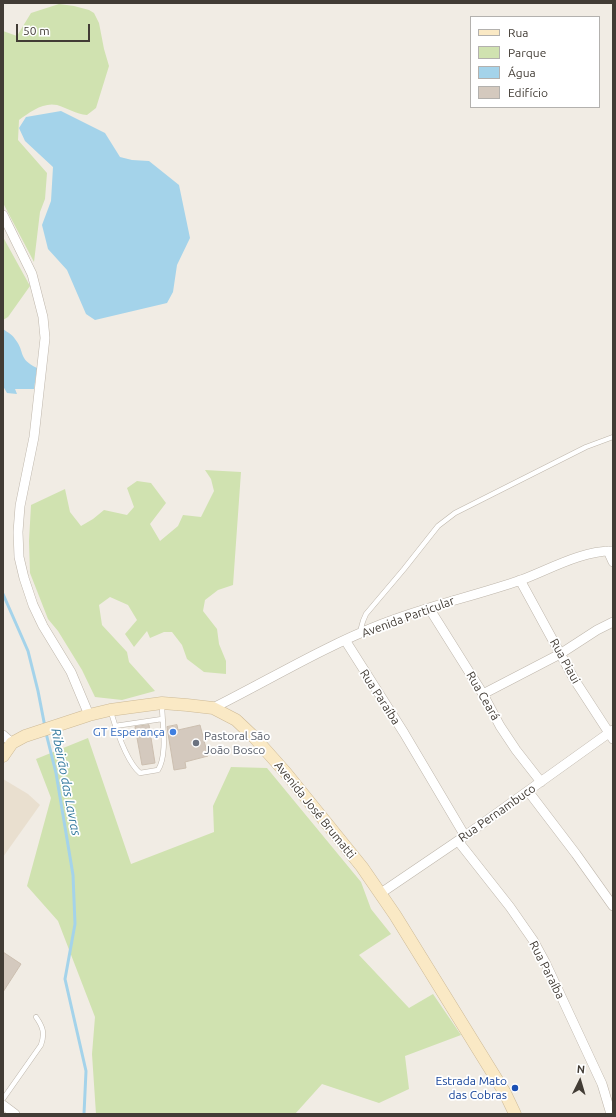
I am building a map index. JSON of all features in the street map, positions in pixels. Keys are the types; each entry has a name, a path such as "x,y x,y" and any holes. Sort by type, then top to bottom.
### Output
{"main road":[{"name":"Avenida José Brumatti","path":"3,756 12,743 25,736 89,715 110,710 162,704 187,704 213,708 236,720 254,737 362,867 380,894"},
{"path":"380,894 501,1086 515,1114"}],"street":[{"path":"3,215 32,274 43,317 45,338 34,437 20,506 18,532 20,556 24,578 33,605 43,626 71,672 89,715"},
{"path":"610,551 613,562"},
{"name":"Avenida Particular","path":"213,708 345,640 382,624 520,580 571,560 587,555 610,551"},
{"name":"Rua Piaui","path":"520,580 587,700 612,734"},
{"name":"Rua Ceará","path":"429,608 483,694 500,726 516,750 541,782"},
{"path":"483,694 560,654 597,630 613,622"},
{"name":"Rua Paraíba","path":"345,640 404,733 462,838 536,946 546,964 602,1084 611,1114"},
{"name":"Rua Pernambuco","path":"380,894 612,734"},
{"path":"3,735 12,743"},
{"path":"528,791 613,906"},
{"path":"3,1105 15,1114"}],"lane":[{"path":"360,634 366,614 438,526 455,513 586,447 613,438"},
{"path":"110,710 115,726 133,768 140,773 158,770 162,763 162,704"},
{"path":"115,726 162,719"},
{"path":"3,1099 41,1045 44,1038 44,1030 36,1017"}],"shaded area":[{"path":"3,779 28,794 40,805 3,857"}],"green space":[{"path":"59,4 74,6 94,13 99,23 109,66 96,108 87,115 52,104 37,108 19,120 18,140 47,173 45,199 40,212 34,262 3,203 3,31 17,36 31,13"},
{"path":"3,237 30,286 8,317 3,320"},
{"path":"205,470 241,472 233,585 218,590 205,600 203,611 217,629 219,644 226,661 226,674 204,672 187,659 182,645 172,632 164,632 150,638 147,631 134,647 125,634 137,620 128,605 110,597 99,605 102,625 127,652 129,662 155,691 122,700 95,697 82,670 58,631 48,619 30,573 29,541 31,505 65,489 70,512 81,526 104,510 127,515 134,507 127,488 137,481 151,483 166,503 150,524 160,541 178,526 183,515 201,517 214,491 211,479"},
{"path":"88,738 131,864 214,832 213,806 231,767 267,768 361,882 371,909 391,934 359,955 409,1008 433,994 461,1035 405,1056 409,1089 379,1103 322,1084 295,1114 96,1114 92,1054 95,1017 58,921 27,886 51,798 36,759"}],"water":[{"path":"61,111 105,133 120,157 132,160 149,161 179,185 190,238 177,265 173,292 167,303 95,320 86,314 67,270 48,249 42,225 51,201 53,167 25,141 19,128 26,117"},
{"path":"3,329 14,337 24,358 37,368 34,389 15,389 17,394 7,393 3,386"}],"building":[{"name":"GT Esperança","path":"149,725 155,763 142,765 135,727"},
{"path":"177,725 178,730 200,725 208,756 185,762 186,768 174,770 167,727"},
{"path":"3,952 21,964 3,992"}],"waterway":[{"name":"Ribeirão das Lavras","path":"3,594 28,651 45,727"},
{"name":"Ribeirão das Lavras","path":"46,733 56,773 73,875 75,924 65,979 86,1071 84,1114"}],"place":[{"name":"GT Esperança","path":"173,732"},
{"name":"Pastoral São João Bosco","path":"196,743"},
{"name":"Estrada Mato das Cobras","path":"515,1088"}]}
